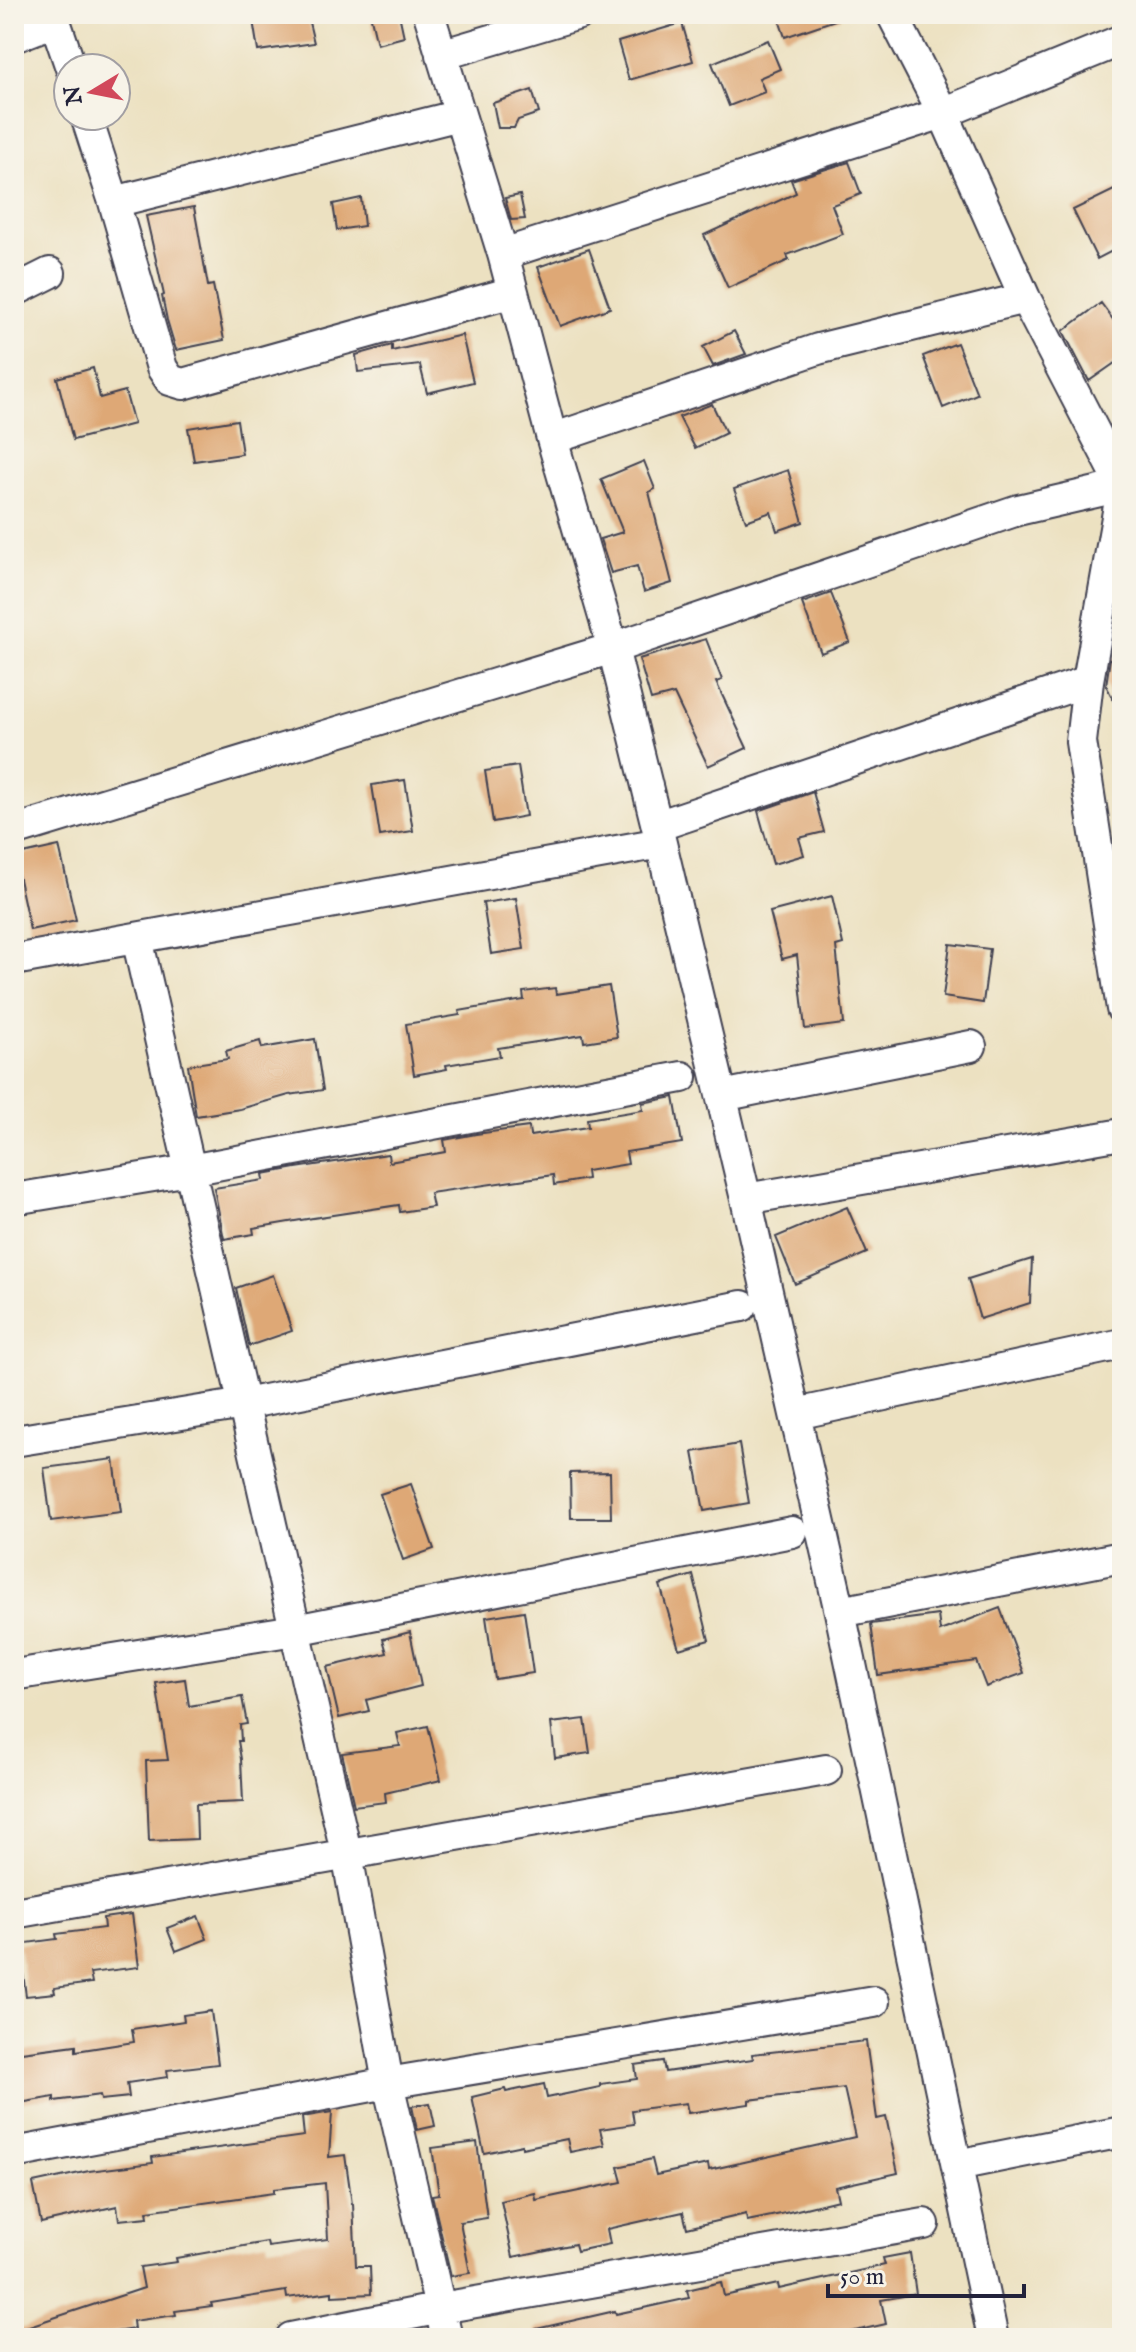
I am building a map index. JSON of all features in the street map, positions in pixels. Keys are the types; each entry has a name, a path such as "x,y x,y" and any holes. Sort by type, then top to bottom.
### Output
{"street":[{"path":"429,14 503,254 552,439 613,648 659,835 796,1414 993,2338"},
{"path":"441,55 579,14"},
{"path":"892,14 943,113 1025,298 1122,486 1088,681 1081,742 1122,1009"},
{"path":"14,37 67,17 70,52"},
{"path":"503,254 943,113 1120,46"},
{"path":"114,202 460,115"},
{"path":"91,132 162,368 170,380 183,384 513,292"},
{"path":"14,291 50,273"},
{"path":"552,439 818,349 1025,298"},
{"path":"14,831 613,648 1018,510 1122,486"},
{"path":"14,960 659,835 1088,681"},
{"path":"137,938 347,1856 388,2083 447,2338"},
{"path":"722,1096 971,1046"},
{"path":"14,1199 190,1170 682,1077"},
{"path":"746,1199 1122,1134"},
{"path":"14,1441 244,1404 742,1306"},
{"path":"796,1414 1122,1344"},
{"path":"14,1675 295,1630 792,1532"},
{"path":"840,1612 1122,1557"},
{"path":"14,1913 826,1770"},
{"path":"14,2153 388,2083 874,2002"},
{"path":"957,2165 1122,2132"},
{"path":"291,2338 441,2308 924,2224"}],"building":[{"path":"252,14 307,14 314,43 258,51"},
{"path":"370,14 399,14 404,37 377,44"},
{"path":"777,14 841,14 841,18 785,37"},
{"path":"682,23 693,61 629,80 618,42"},
{"path":"768,40 780,69 759,78 765,92 729,106 712,63"},
{"path":"532,90 539,113 518,120 514,128 498,128 493,103"},
{"path":"849,162 861,194 832,205 843,234 787,255 789,260 728,288 704,235 796,193 791,180"},
{"path":"1116,189 1122,200 1122,246 1097,259 1073,210"},
{"path":"520,195 525,219 511,220 505,198"},
{"path":"361,198 364,226 337,230 333,204"},
{"path":"194,207 208,286 213,285 224,340 176,350 146,216"},
{"path":"589,249 610,308 560,326 538,267"},
{"path":"1101,303 1122,332 1122,358 1089,381 1063,331"},
{"path":"734,331 746,354 713,366 703,347"},
{"path":"462,335 473,382 427,393 420,365 358,372 356,355 392,345 392,351"},
{"path":"957,343 977,394 943,408 923,356"},
{"path":"93,368 100,398 125,391 134,424 73,440 57,378"},
{"path":"712,404 726,433 695,448 679,417"},
{"path":"237,420 242,454 194,461 188,428"},
{"path":"644,461 655,489 649,492 672,583 644,592 637,566 611,573 600,539 623,532 601,479"},
{"path":"788,470 803,522 777,531 771,512 746,521 734,489"},
{"path":"831,593 850,642 821,653 802,603"},
{"path":"706,639 722,680 716,682 747,748 708,766 674,694 651,700 639,659"},
{"path":"1122,653 1122,718 1106,685 1110,659"},
{"path":"518,766 526,816 493,822 485,771"},
{"path":"405,780 413,831 380,836 372,785"},
{"path":"813,792 824,832 799,838 804,855 773,864 758,811"},
{"path":"59,846 76,920 30,930 14,856"},
{"path":"832,896 843,944 836,946 844,1024 805,1029 797,955 782,959 770,912"},
{"path":"516,898 524,949 491,954 483,903"},
{"path":"950,944 990,949 983,1003 943,997"},
{"path":"609,986 617,1037 584,1042 583,1035 498,1048 500,1056 446,1065 447,1069 414,1075 406,1024 524,1000 523,992 555,988 556,994"},
{"path":"315,1039 323,1090 196,1116 188,1065 228,1059 226,1051 260,1041 262,1048"},
{"path":"674,1097 682,1143 626,1152 628,1164 586,1171 587,1179 554,1185 553,1175 430,1193 433,1207 400,1212 399,1205 313,1218 253,1228 254,1234 224,1239 214,1188 264,1180 263,1174 296,1168 388,1154 389,1162 446,1152 444,1140 476,1134 529,1127 530,1136 588,1127 587,1119 643,1110 642,1103"},
{"path":"847,1207 867,1253 795,1284 776,1237"},
{"path":"1032,1259 1030,1303 980,1319 968,1279"},
{"path":"273,1275 292,1331 249,1346 236,1288"},
{"path":"739,1444 749,1503 704,1511 693,1452"},
{"path":"114,1459 121,1512 51,1521 44,1468"},
{"path":"610,1472 611,1518 571,1518 570,1473"},
{"path":"411,1484 434,1549 403,1560 380,1494"},
{"path":"693,1575 709,1640 679,1649 660,1585"},
{"path":"1000,1608 1024,1673 986,1687 976,1661 878,1675 871,1624 938,1615 940,1631"},
{"path":"524,1611 533,1673 495,1679 486,1617"},
{"path":"410,1632 421,1686 366,1700 369,1711 339,1718 327,1667 387,1653 383,1639"},
{"path":"185,1679 189,1706 242,1697 247,1724 240,1725 241,1741 238,1741 243,1802 196,1804 197,1839 149,1841 146,1761 168,1760 156,1683"},
{"path":"585,1719 590,1753 555,1758 551,1723"},
{"path":"428,1726 441,1780 385,1793 386,1802 354,1806 342,1753 400,1746 397,1733"},
{"path":"132,1914 139,1967 90,1973 92,1983 54,1988 55,1993 26,1996 19,1944 57,1939 56,1934 104,1928 103,1918"},
{"path":"198,1916 207,1939 176,1951 167,1928"},
{"path":"211,2011 218,2064 167,2070 168,2077 127,2083 129,2097 101,2100 100,2095 54,2101 54,2097 14,2104 14,2053 76,2045 76,2051 134,2042 132,2029 184,2021 183,2015"},
{"path":"866,2041 877,2119 886,2117 898,2173 835,2187 838,2200 781,2214 747,2221 746,2214 687,2228 683,2212 607,2229 610,2244 577,2251 575,2244 513,2257 501,2201 535,2193 536,2200 622,2182 618,2167 652,2159 656,2175 708,2164 709,2170 855,2137 844,2088 749,2100 749,2104 688,2113 686,2103 632,2110 634,2124 600,2129 604,2145 570,2152 567,2139 484,2153 472,2097 544,2084 547,2098 600,2087 600,2084 637,2079 635,2065 663,2061 665,2072 753,2059 752,2054"},
{"path":"430,2103 435,2126 417,2130 412,2106"},
{"path":"332,2112 329,2157 345,2155 353,2204 356,2266 370,2266 371,2294 332,2296 332,2292 287,2298 286,2291 211,2303 212,2306 175,2311 176,2315 133,2321 134,2329 90,2338 14,2338 14,2331 144,2288 140,2267 267,2242 268,2247 328,2239 325,2183 147,2211 148,2217 119,2220 117,2206 41,2223 33,2183 89,2171 153,2163 152,2157 304,2136 302,2117"},
{"path":"477,2142 487,2218 460,2222 470,2273 451,2276 432,2195 439,2194 432,2148"},
{"path":"910,2253 916,2294 881,2300 886,2324 824,2338 537,2338 536,2329 689,2298 687,2290 721,2282 724,2296 778,2284 779,2289 885,2265 883,2258"}]}
